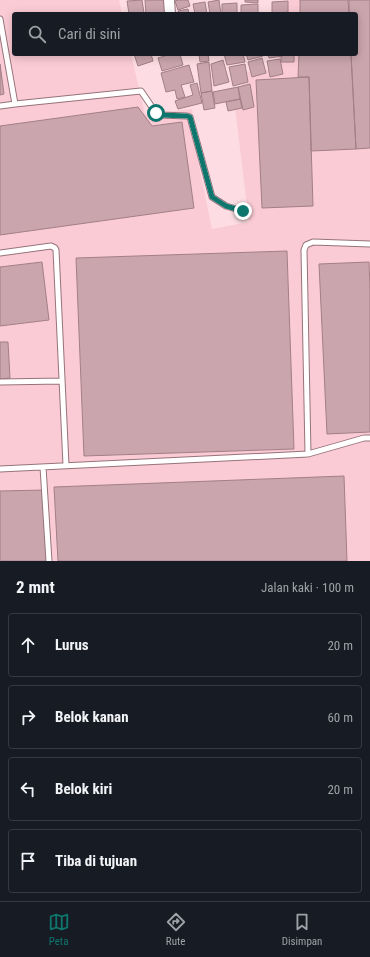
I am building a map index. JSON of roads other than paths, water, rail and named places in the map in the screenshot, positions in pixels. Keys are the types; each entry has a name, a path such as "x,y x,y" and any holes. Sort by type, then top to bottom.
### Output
{"street":[{"path":"169,0 170,12"}],"lane":[{"path":"0,19 15,104"},
{"path":"0,106 141,91 156,113 160,115 190,117 212,197 226,206 243,211"},
{"path":"308,454 304,250 306,245 313,242 370,244"},
{"path":"0,253 51,246 56,250 66,466"},
{"path":"0,382 62,381"},
{"path":"0,469 308,454 364,438 370,438"},
{"path":"43,467 49,561"}]}
